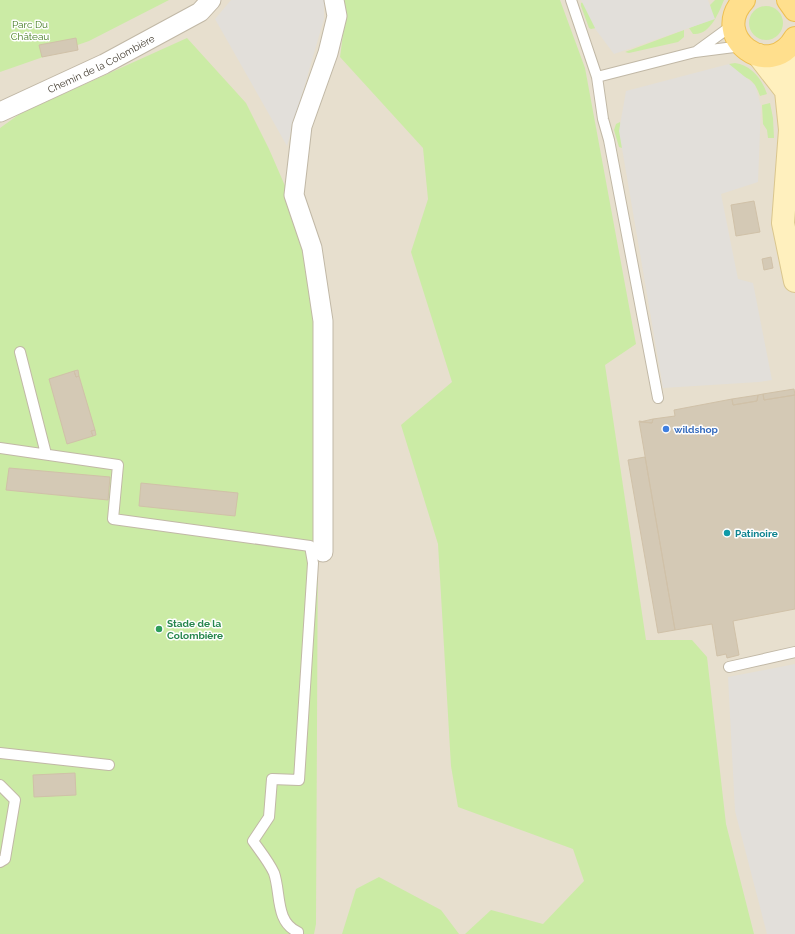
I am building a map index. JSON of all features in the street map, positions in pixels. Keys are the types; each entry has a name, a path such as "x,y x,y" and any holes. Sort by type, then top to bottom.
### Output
{"main road":[{"path":"744,0 737,9 734,24 736,38 750,50 786,91"},
{"path":"750,50 767,57 790,44"},
{"path":"790,44 786,91 790,130 783,223 795,281"}],"street":[{"path":"323,552 323,321 312,248 294,195 302,126 328,53 337,16 334,0"},
{"name":"Chemin de la Colombière","path":"0,112 104,64 205,6"}],"lane":[{"path":"571,0 597,77 603,119 609,140 658,398"},
{"path":"695,52 734,24"},
{"path":"597,77 695,52 750,50"},
{"path":"20,352 46,454"},
{"path":"0,448 118,465 113,519 310,546 313,563 299,780 272,779 269,816 254,841 274,873 283,919 290,929 298,932 298,934"},
{"path":"730,667 795,652"},
{"path":"0,753 109,765"},
{"path":"0,785 15,800 5,859 0,862"}],"shaded area":[{"path":"0,0 795,0 795,934 0,934"},
{"path":"231,0 324,0 324,19 287,146 215,19"},
{"path":"581,0 708,0 715,19 614,54 596,30"},
{"path":"729,64 755,85 761,106 758,182 721,194 738,279 753,283 772,380 663,388 619,131 626,91"},
{"path":"795,664 795,934 767,934 735,811 728,677"}],"green space":[{"name":"Parc Du Château","path":"0,0 169,0 89,41 0,72"},
{"path":"340,0 560,0 585,68 636,344 605,365 646,640 692,640 707,657 726,824 754,934 465,934 491,910 543,924 584,881 573,849 458,807 451,766 438,544 401,425 452,382 411,252 428,199 423,148 340,57 345,19"},
{"path":"715,0 724,0 713,22 699,34 693,34 689,28 713,19 710,5"},
{"path":"586,1 596,28 589,28 581,6 581,3"},
{"path":"763,6 769,6 773,7 780,13 783,23 782,30 776,37 769,40 763,40 759,39 752,33 749,26 749,20 750,16 756,9"},
{"path":"684,30 684,37 678,42 629,53 625,52"},
{"name":"Stade de la Colombière","path":"187,38 246,103 269,149 302,225 319,334 316,924 314,934 0,934 0,128 21,113"},
{"path":"729,64 741,64 751,70 759,78 767,94 760,96 756,87 747,78 738,76 733,77"},
{"path":"770,103 773,118 774,138 768,138 767,130 763,124 762,105"},
{"path":"620,122 625,149 619,147 614,130 616,124"},
{"path":"379,877 441,910 459,934 342,934 356,889"}],"building":[{"path":"76,38 78,50 42,57 39,45"},
{"path":"754,201 760,232 736,236 731,205"},
{"path":"771,257 773,268 764,270 762,259"},
{"path":"78,370 79,376 76,377 74,371"},
{"path":"74,371 76,377 79,376 95,430 91,431 93,436 67,444 49,379"},
{"path":"794,389 795,395 764,400 763,394"},
{"name":"Patinoire","path":"763,394 764,400 795,395 795,609 733,621 739,655 727,658 726,654 717,656 712,624 675,630 639,421 652,423 653,419 675,416 674,410 732,399 733,405 757,401 758,395"},
{"path":"758,395 757,401 733,405 732,399"},
{"path":"653,419 652,423 640,422"},
{"path":"95,430 96,435 93,436 91,431"},
{"path":"645,457 675,630 658,633 628,460"},
{"path":"9,468 110,477 108,500 6,490"},
{"path":"141,483 238,493 235,516 139,506"},
{"path":"75,773 76,795 34,797 33,775"}],"place":[{"name":"wildshop","path":"666,429"},
{"name":"Patinoire","path":"727,533"},
{"name":"Stade de la Colombière","path":"159,629"}]}
